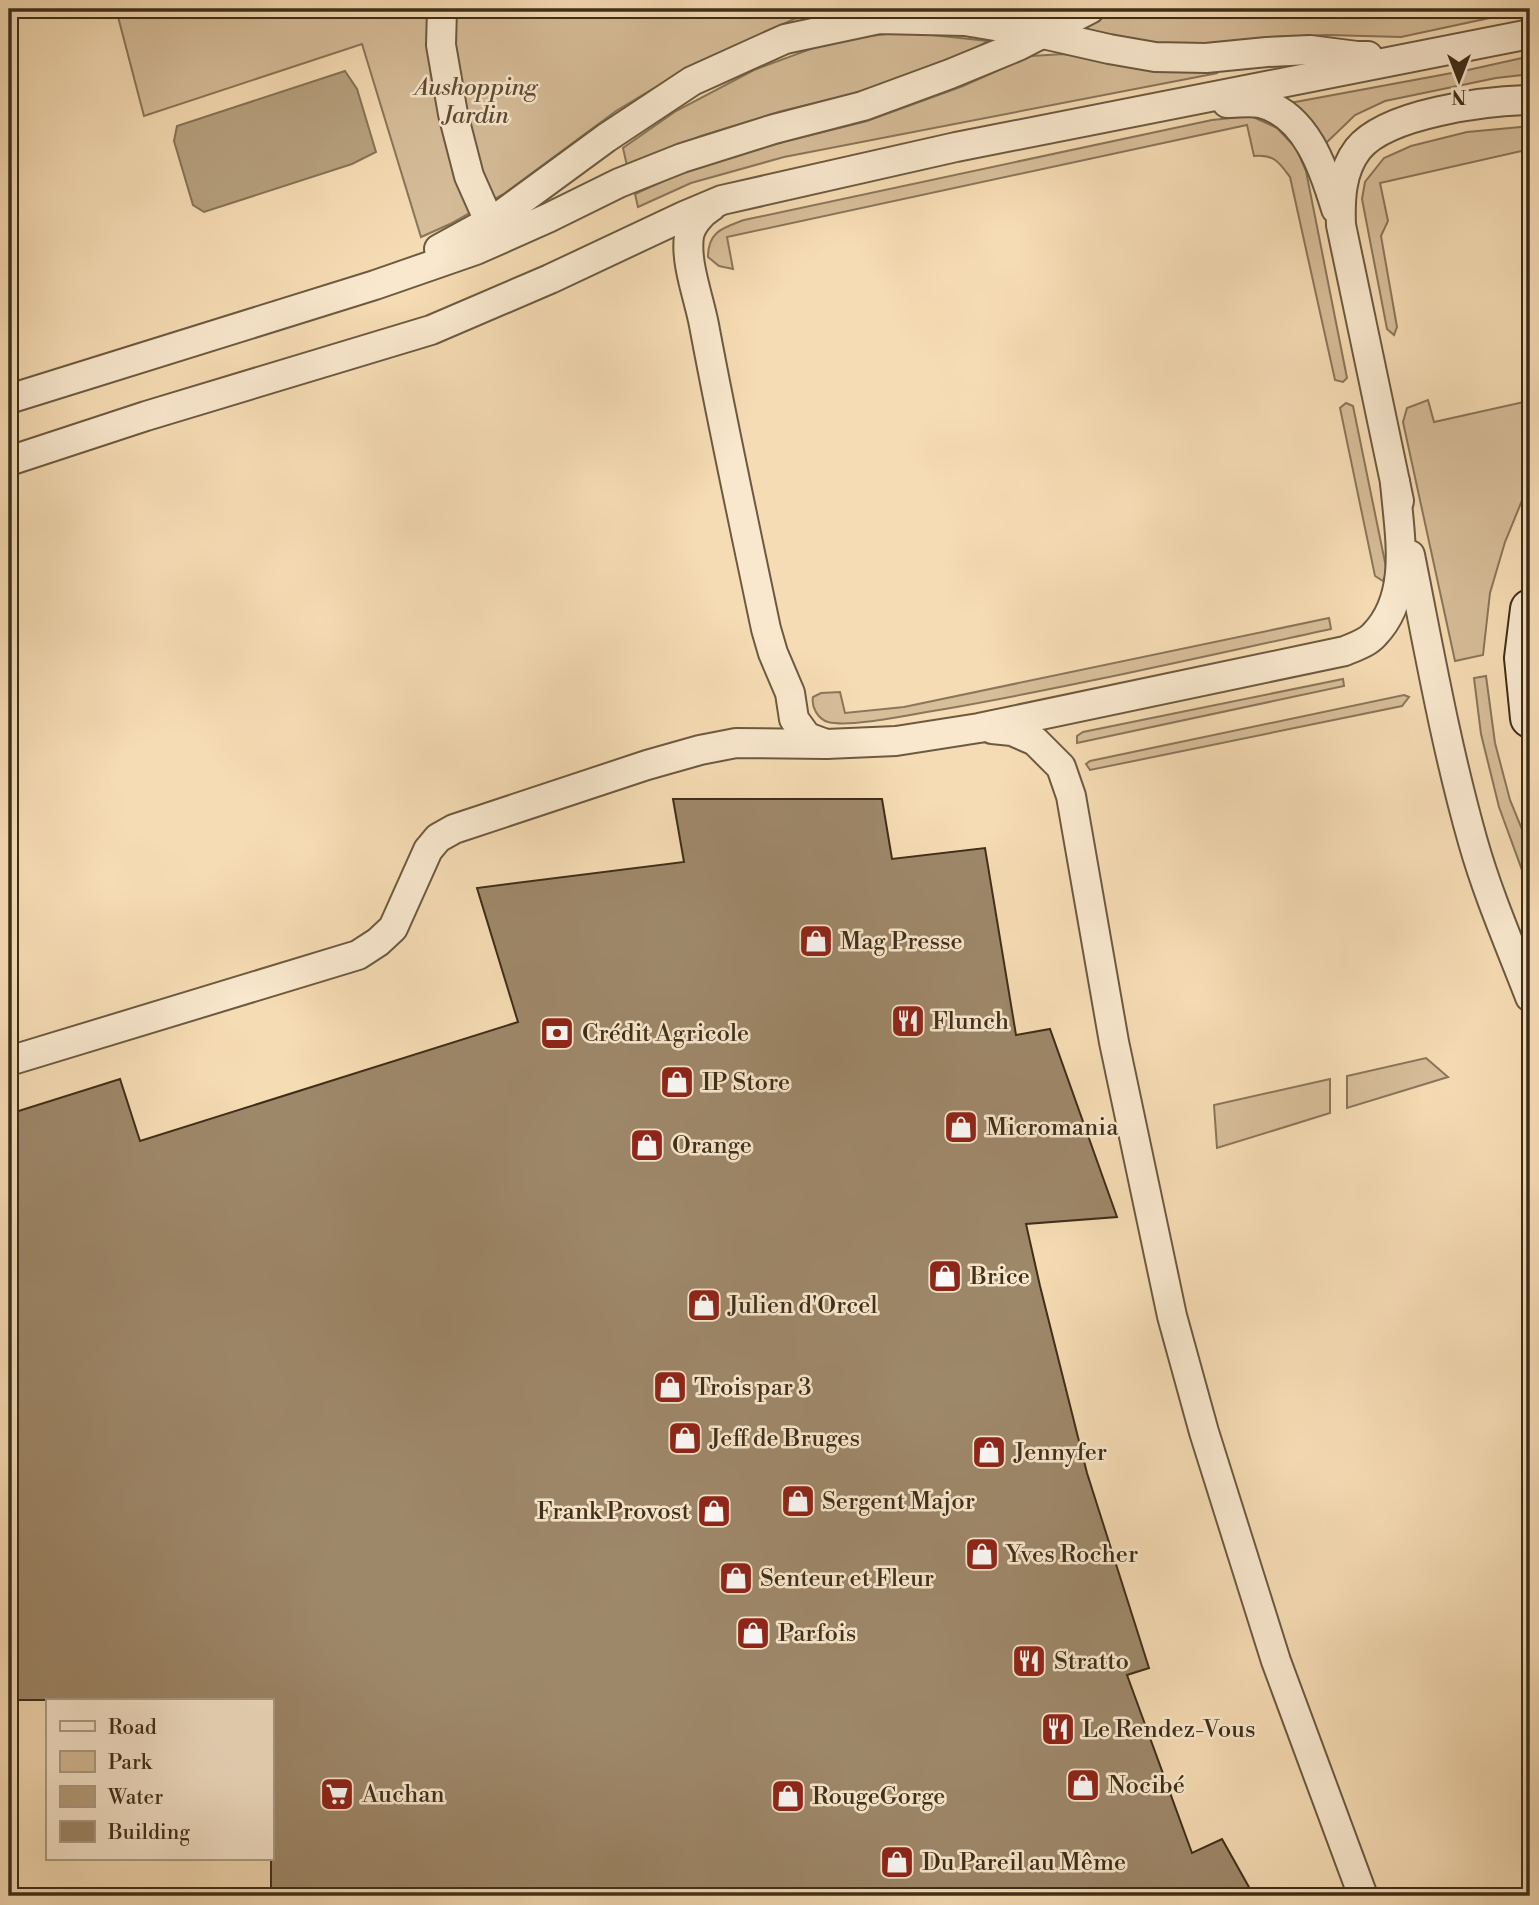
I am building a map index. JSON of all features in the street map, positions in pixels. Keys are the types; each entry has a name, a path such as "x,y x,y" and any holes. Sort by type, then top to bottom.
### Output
{"street":[{"path":"1530,609 1524,658 1530,718"}],"lane":[{"path":"442,9 441,45 453,114 469,176 489,221"},
{"path":"9,399 375,285 476,250 619,183 682,158 774,129 863,106 950,74 1043,34 1090,9"},
{"path":"375,285 501,215 606,138 692,81 785,39 879,19 965,21 1155,57 1206,58 1310,50 1357,56 1437,52"},
{"path":"9,461 146,416 431,330 551,279 722,200 956,147 1530,34"},
{"path":"1341,225 1340,198 1344,174 1358,149 1376,133 1406,120 1461,108 1530,100"},
{"path":"1172,103 1259,102 1276,110 1293,121 1309,142 1327,179 1341,225 1453,764 1491,900 1530,996"},
{"path":"722,200 702,212 689,233 688,255 701,306 766,629 790,693 794,719 807,737 826,744"},
{"path":"9,1062 358,955 378,943 393,928 428,850 438,838 454,829 634,769 700,750 736,743 826,744 896,741 979,728 1345,651 1372,637 1391,612 1400,579 1400,537 1395,482"},
{"path":"979,728 1012,731 1035,741 1061,767 1072,796 1114,1042 1172,1316 1204,1432 1276,1661 1363,1896"}],"green space":[{"name":"Aushopping Jardin","path":"116,9 849,9 794,19 686,69 616,111 505,193 421,237 362,44 144,116"},
{"path":"1116,9 1523,9 1401,37 1327,35 1198,44 1153,44 1088,32 1087,26"},
{"path":"904,32 988,41 956,59 853,94 782,111 701,136 627,166 623,148 676,111 754,70 835,40"},
{"path":"1064,54 1152,69 1218,73 784,157 691,183 638,207 635,194 694,167 867,121 963,86 1031,56"},
{"path":"1522,58 1522,75 1385,101 1355,115 1323,146 1290,103 1468,70"},
{"path":"1251,116 1277,128 1296,148 1306,171 1347,378 1343,382 1335,380 1290,177 1275,160 1267,156 1254,156 1247,125 727,237 733,269 719,266 708,257 714,236 723,228 744,220 1212,120"},
{"path":"1530,126 1530,149 1380,183 1388,221 1381,236 1397,327 1394,335 1387,329 1362,199 1365,182 1384,158 1411,146 1467,132"},
{"path":"1530,375 1530,481 1505,542 1490,593 1483,655 1455,661 1403,422 1407,408 1428,400 1434,422 1528,401 1524,378"},
{"path":"1346,403 1353,406 1387,572 1383,581 1375,576 1340,408"},
{"path":"1329,618 1331,629 1087,682 899,717 866,722 828,722 818,715 813,705 813,697 821,693 840,692 845,713 904,707"},
{"path":"1486,676 1495,743 1510,800 1530,849 1530,892 1499,807 1481,734 1474,678"},
{"path":"1343,679 1344,686 1077,743 1077,736 1083,732"},
{"path":"1404,695 1409,697 1402,706 1090,770 1086,764 1090,761"},
{"path":"1426,1058 1448,1077 1347,1108 1347,1076"},
{"path":"1330,1079 1330,1113 1217,1148 1214,1105"}],"water":[{"path":"345,71 357,89 376,152 352,164 204,212 193,205 174,141 177,126"}],"building":[{"path":"673,799 882,799 892,859 985,848 1016,1035 1050,1029 1117,1217 1026,1224 1087,1473 1149,1668 1127,1675 1192,1853 1222,1839 1254,1896 271,1896 273,1699 9,1700 9,1114 120,1079 140,1141 518,1022 477,888 684,862"}],"place":[{"name":"Mag Presse","path":"816,941"},
{"name":"Flunch","path":"908,1021"},
{"name":"Crédit Agricole","path":"557,1033"},
{"name":"IP Store","path":"677,1082"},
{"name":"Micromania","path":"961,1127"},
{"name":"Orange","path":"647,1145"},
{"name":"Brice","path":"945,1276"},
{"name":"Julien d'Orcel","path":"704,1305"},
{"name":"Trois par 3","path":"670,1387"},
{"name":"Jeff de Bruges","path":"685,1438"},
{"name":"Jennyfer","path":"989,1452"},
{"name":"Sergent Major","path":"798,1501"},
{"name":"Frank Provost","path":"714,1511"},
{"name":"Yves Rocher","path":"982,1554"},
{"name":"Senteur et Fleur","path":"736,1578"},
{"name":"Parfois","path":"753,1633"},
{"name":"Stratto","path":"1029,1661"},
{"name":"Le Rendez-Vous","path":"1058,1729"},
{"name":"Nocibé","path":"1083,1785"},
{"name":"Auchan","path":"337,1794"},
{"name":"RougeGorge","path":"788,1796"},
{"name":"Du Pareil au Même","path":"897,1862"}]}
